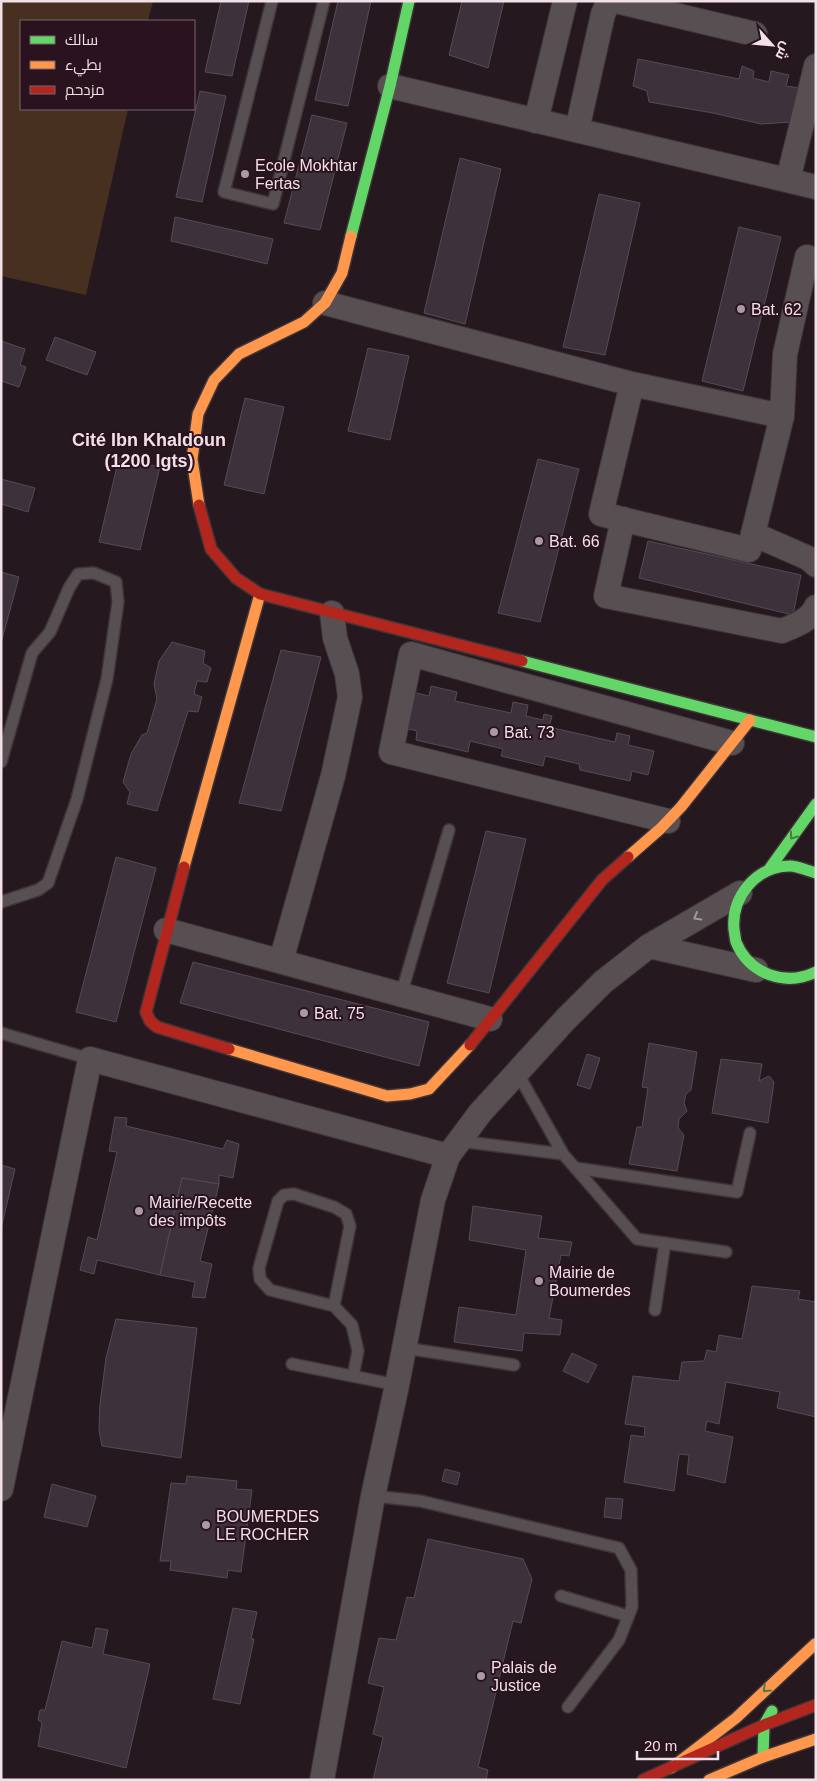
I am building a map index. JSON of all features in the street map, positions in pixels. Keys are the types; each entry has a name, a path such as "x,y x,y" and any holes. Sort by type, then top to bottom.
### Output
{"street":[{"path":"410,1 342,274 325,303 304,322 239,354 214,380 198,414 192,459 200,512 212,548 236,578 260,594 816,737"},
{"path":"536,121 565,1"},
{"path":"577,130 608,3 615,1 755,34"},
{"path":"788,180 816,66"},
{"path":"390,86 816,187"},
{"path":"632,384 601,514 749,550 782,416 785,354 807,257"},
{"path":"325,303 632,384 782,416"},
{"path":"623,520 606,596 782,631 799,624 814,612 816,607"},
{"path":"753,534 808,558 816,565"},
{"path":"260,594 166,930 146,1012 148,1020 153,1025 387,1096 410,1094 429,1089 471,1044 602,880 681,807 750,720"},
{"path":"281,961 333,776 350,697 347,674 335,638 332,613"},
{"path":"668,821 391,752 412,654 732,743"},
{"path":"770,868 816,804"},
{"path":"324,1776 373,1496 398,1385 433,1200 454,1149 480,1113 565,1020 603,982 649,946 740,893 753,878 770,868 787,865 806,868 816,873"},
{"path":"740,893 732,913 733,935 741,954 765,974 808,988"},
{"path":"166,930 490,1019"},
{"path":"649,946 765,974 794,979 816,972"},
{"path":"1,1489 90,1059 454,1149"},
{"path":"763,1757 764,1725 781,1694 815,1643"},
{"path":"671,1768 736,1718 815,1643"},
{"path":"643,1780 764,1725 816,1705"},
{"path":"713,1779 763,1757 816,1739"}],"lane":[{"path":"272,1 224,192 273,204 324,1"},
{"path":"1,762 32,654 50,632 68,588 78,574 94,573 116,582 118,602 107,678 77,799 48,882 38,890 1,902"},
{"path":"401,995 449,830"},
{"path":"1,1034 90,1059"},
{"path":"517,1072 563,1154 637,1239 726,1252"},
{"path":"576,1168 737,1192 750,1133"},
{"path":"454,1149 563,1154"},
{"path":"334,1306 350,1226 346,1214 334,1207 294,1194 284,1195 278,1201 260,1268 260,1279 270,1290 334,1306 352,1325 358,1351 353,1376"},
{"path":"655,1310 665,1243"},
{"path":"405,1348 514,1365"},
{"path":"292,1364 398,1385"},
{"path":"373,1496 420,1501 619,1548 631,1570 632,1607 619,1640 568,1707"},
{"path":"561,1596 628,1616"}],"shaded area":[{"path":"1,1 153,1 148,20 20,20 20,110 128,110 86,295 1,276"}],"building":[{"path":"221,1 249,1 232,76 205,72"},
{"path":"338,1 371,1 348,106 315,100"},
{"path":"462,1 504,1 488,68 449,55"},
{"path":"638,59 739,79 742,66 754,71 753,78 769,82 771,71 789,75 786,86 799,88 791,122 761,124 713,113 649,102 647,91 633,86"},
{"path":"200,91 226,96 202,202 176,197"},
{"path":"312,115 347,123 320,230 284,223"},
{"path":"460,158 501,169 465,324 424,313"},
{"path":"599,194 640,203 605,355 563,347"},
{"path":"175,217 273,239 267,264 171,241"},
{"name":"Bat. 62","path":"739,227 781,237 743,391 702,381"},
{"path":"55,337 96,352 87,375 46,360"},
{"path":"1,341 25,349 20,365 26,367 19,387 1,381"},
{"path":"368,348 409,356 390,440 348,431"},
{"path":"245,398 284,407 264,494 224,485"},
{"path":"119,458 160,467 140,550 99,542"},
{"name":"Bat. 66","path":"538,459 579,469 540,622 498,613"},
{"path":"1,479 35,488 28,512 1,504"},
{"path":"648,541 801,575 793,615 639,578"},
{"path":"1,572 19,577 1,643"},
{"path":"172,642 205,651 203,663 211,668 207,682 197,681 194,694 202,697 198,712 188,711 157,811 127,804 130,792 123,782 131,754 142,735 147,733 157,699 154,684 159,661"},
{"path":"281,650 321,657 281,811 239,803"},
{"name":"Bat. 73","path":"431,686 457,692 455,701 511,713 513,702 528,705 526,716 543,720 544,714 552,716 549,727 615,742 617,733 630,736 628,745 654,751 648,775 632,771 630,781 580,770 579,764 545,756 543,766 501,756 503,749 470,741 468,752 416,740 417,731 404,728 412,692 429,696"},
{"path":"486,831 526,839 489,993 447,983"},
{"path":"116,857 156,868 116,1022 76,1012"},
{"name":"Bat. 75","path":"193,962 429,1022 419,1066 180,1003"},
{"path":"649,1043 697,1052 691,1090 686,1094 684,1103 687,1111 679,1119 678,1128 684,1135 677,1171 629,1164 637,1127 642,1127 648,1088 642,1087"},
{"path":"587,1054 600,1058 590,1089 577,1085"},
{"path":"721,1059 762,1064 759,1081 769,1076 774,1082 768,1123 712,1113"},
{"name":"Mairie/Recette des impôts","path":"115,1117 127,1118 126,1126 223,1149 227,1140 239,1144 233,1178 219,1175 219,1184 182,1178 160,1275 97,1260 94,1274 80,1270 88,1237 97,1240 117,1152 109,1151"},
{"path":"1,1165 15,1169 1,1229"},
{"path":"182,1178 219,1184 200,1261 212,1264 205,1298 192,1297 195,1282 160,1275"},
{"name":"Mairie de Boumerdes","path":"473,1206 542,1216 538,1238 572,1242 569,1256 561,1255 549,1318 562,1320 560,1335 524,1333 522,1351 454,1342 459,1307 516,1315 526,1250 469,1240"},
{"path":"752,1286 800,1291 798,1299 816,1302 816,1417 777,1408 780,1392 726,1382 719,1424 707,1421 705,1431 733,1437 725,1483 687,1474 689,1455 679,1454 674,1491 624,1482 631,1435 644,1437 645,1427 625,1424 633,1376 679,1381 682,1362 704,1361 707,1350 716,1352 719,1335 742,1339"},
{"path":"116,1319 197,1328 181,1458 102,1446 99,1430 100,1404 106,1358"},
{"path":"572,1353 597,1365 588,1383 563,1371"},
{"path":"445,1469 460,1473 457,1485 442,1481"},
{"name":"BOUMERDES LE ROCHER","path":"187,1476 237,1481 236,1489 252,1490 241,1572 228,1570 227,1578 170,1570 171,1561 160,1561 171,1483 186,1484"},
{"path":"52,1484 96,1496 87,1527 44,1517"},
{"path":"606,1498 623,1499 621,1519 604,1517"},
{"path":"428,1539 523,1559 532,1579 521,1623 513,1621 478,1767 488,1770 486,1780 373,1780 383,1737 373,1734 384,1687 368,1683 379,1638 396,1640 407,1597 414,1598"},
{"path":"233,1608 257,1612 251,1639 254,1639 240,1704 213,1699"},
{"path":"96,1628 108,1630 103,1654 150,1664 126,1768 38,1746 42,1722 38,1720 40,1710 45,1710 62,1641 92,1648"}],"traffic: fast":[{"path":"351,236 390,86 409,1"},
{"path":"522,661 816,737"},
{"path":"770,868 816,804"},
{"path":"816,873 790,866 777,867 766,871 756,878 741,896 734,918 736,942 742,953 759,970 780,978 792,978 816,972"},
{"path":"763,1757 764,1725 772,1711"}],"traffic: slow":[{"path":"199,505 192,459 198,414 214,380 239,354 304,322 325,303 342,273 351,236"},
{"path":"184,867 260,594"},
{"path":"628,857 660,829 681,807 750,720"},
{"path":"229,1049 387,1096 410,1094 429,1089 470,1045"},
{"path":"671,1768 736,1718 815,1644"},
{"path":"709,1780 763,1757 816,1739"}],"traffic: jam":[{"path":"199,505 211,549 236,578 260,594 522,661"},
{"path":"470,1045 602,880 628,857"},
{"path":"184,867 146,1012 150,1021 157,1027 229,1049"},
{"path":"643,1780 764,1725 816,1705"}],"place":[{"name":"Ecole Mokhtar Fertas","path":"245,174"},
{"name":"Bat. 62","path":"741,309"},
{"name":"Bat. 66","path":"539,541"},
{"name":"Bat. 73","path":"494,732"},
{"name":"Bat. 75","path":"304,1013"},
{"name":"Mairie/Recette des impôts","path":"139,1211"},
{"name":"Mairie de Boumerdes","path":"539,1281"},
{"name":"BOUMERDES LE ROCHER","path":"206,1525"},
{"name":"Palais de Justice","path":"481,1676"}],"district":[{"name":"Cité Ibn Khaldoun (1200 lgts)","path":"149,450"}]}
